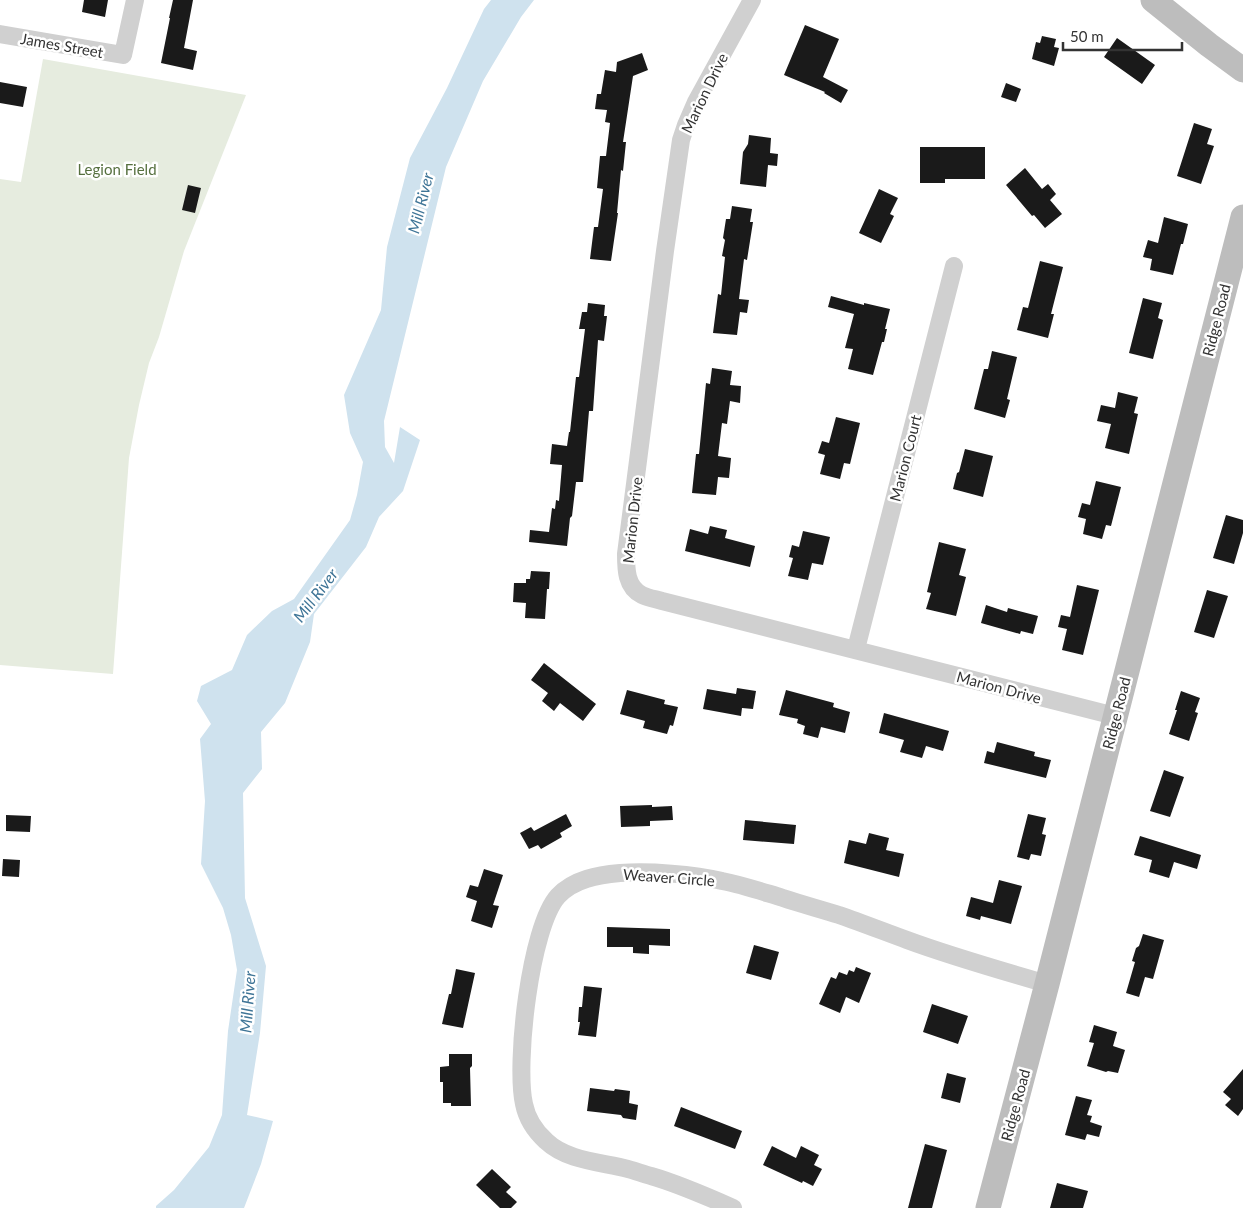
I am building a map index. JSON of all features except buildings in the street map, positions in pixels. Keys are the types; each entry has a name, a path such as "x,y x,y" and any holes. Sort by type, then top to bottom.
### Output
{"main road":[{"path":"1153,0 1243,70"},
{"name":"Ridge Road","path":"988,1208 1243,217"}],"street":[{"name":"James Street","path":"0,34 124,55 135,0"},
{"name":"Marion Drive","path":"752,0 696,102 681,140 626,554 628,580 641,594 662,601 1115,716"},
{"name":"Marion Court","path":"856,649 954,266"},
{"name":"Weaver Circle","path":"733,1208 707,1196 655,1177 567,1154 547,1143 532,1127 524,1105 521,1076 522,1039 528,990 539,938 548,912 558,896 574,884 595,876 623,873 659,873 720,880 839,915 975,963 1047,984"}],"green space":[{"name":"Legion Field","path":"43,59 246,95 184,251 159,337 149,363 139,405 129,458 113,674 0,665 0,179 21,182"}],"water":[{"name":"Mill River","path":"491,0 534,0 521,17 483,81 446,167 384,421 385,447 394,463 400,427 420,440 403,491 379,517 366,547 314,614 310,642 285,703 261,732 262,769 243,793 245,898 266,966 260,1033 247,1115 273,1121 261,1164 244,1208 156,1208 174,1190 209,1147 222,1115 228,1031 237,970 231,935 223,908 201,864 205,801 200,739 211,724 197,701 201,686 232,670 247,635 272,611 294,599 350,520 363,462 350,433 344,395 381,310 387,247 410,158 447,88 484,9"}]}
